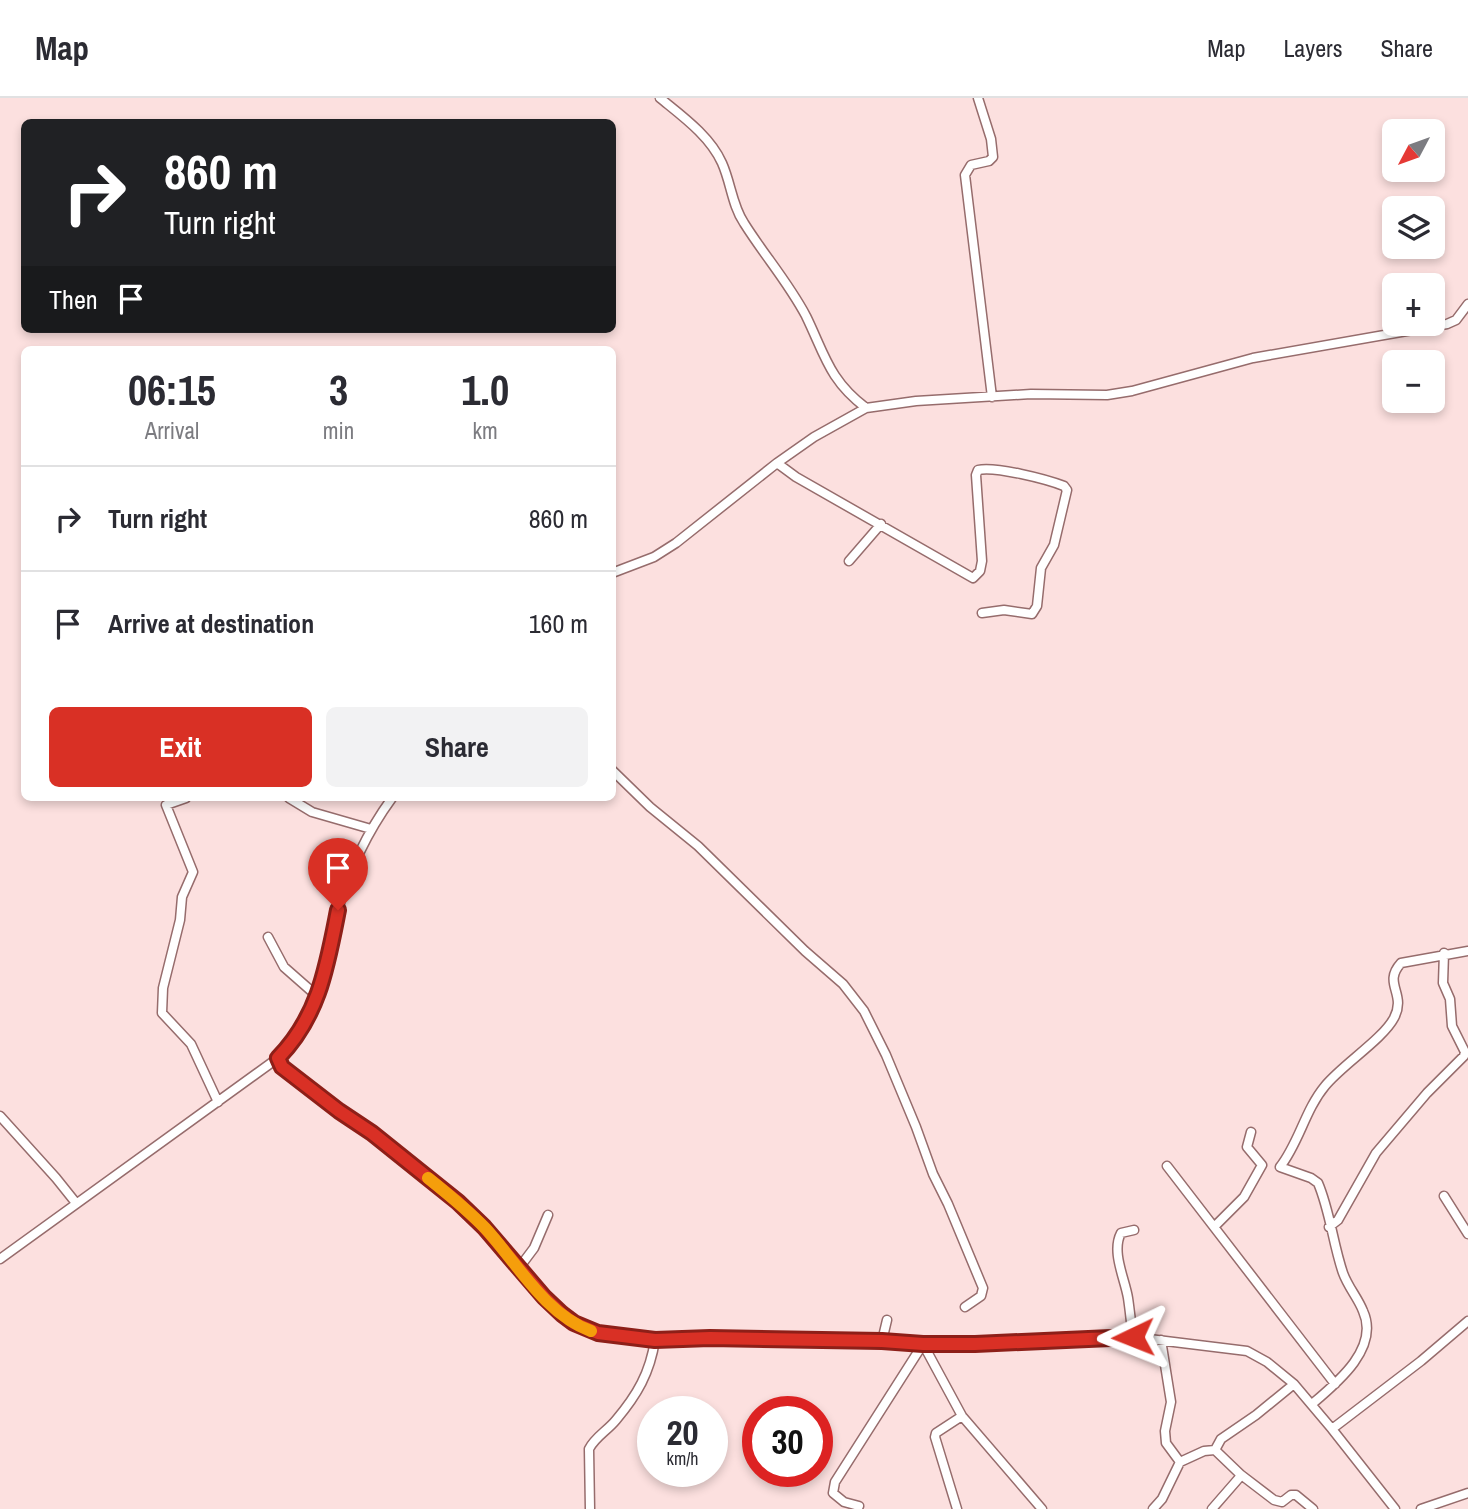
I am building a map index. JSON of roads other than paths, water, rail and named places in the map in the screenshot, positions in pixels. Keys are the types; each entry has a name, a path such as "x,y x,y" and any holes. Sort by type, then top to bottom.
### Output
{"street":[{"path":"660,98 709,142 721,161 742,221 790,289 836,379 848,395 866,408"},
{"path":"978,98 991,139 993,157 989,161 971,165 965,175 992,397"},
{"path":"1455,320 1468,304"},
{"path":"616,571 654,557 676,543 777,463 814,437 866,408 916,401 1031,394 1097,396 1132,391 1253,358 1468,319"},
{"path":"777,463 796,477 973,578 980,571 982,561 976,475 978,470 986,468 1011,472 1064,486 1067,490 1054,544 1041,568 1038,606 1032,614 1004,610 982,613"},
{"path":"849,561 881,524"},
{"path":"616,774 650,807 698,846 805,951 844,984 864,1011 886,1055 933,1174 983,1288 981,1296 965,1307"},
{"path":"177,801 166,805 192,872 182,897 180,920 160,1008 191,1044 218,1102"},
{"path":"294,801 312,813 371,830"},
{"path":"0,1259 278,1058 300,1034 323,983 338,910 371,830 390,801"},
{"path":"268,937 284,967 317,996"},
{"path":"1280,1167 1323,1088 1392,1023 1399,1008 1392,979 1394,970 1401,963 1432,959 1444,953 1468,951"},
{"path":"1329,1227 1338,1220 1376,1153 1427,1093 1464,1056 1465,1052 1452,1026 1450,999 1443,983 1444,953"},
{"path":"278,1058 282,1067 296,1079 372,1133 458,1202 484,1227 544,1297 574,1323 598,1333 655,1340 710,1338 923,1344 1133,1337 1247,1351 1267,1362 1294,1384 1392,1508"},
{"path":"0,1116 76,1203"},
{"path":"1251,1132 1247,1147 1262,1166 1280,1167 1311,1178 1318,1184 1343,1272 1367,1323 1367,1336 1353,1363 1335,1384 1312,1404"},
{"path":"1167,1166 1335,1384"},
{"path":"1214,1227 1244,1197 1262,1166"},
{"path":"1444,1196 1468,1234"},
{"path":"519,1268 534,1248 548,1215"},
{"path":"1133,1337 1128,1297 1119,1261 1118,1240 1121,1233 1134,1230"},
{"path":"882,1341 887,1320"},
{"path":"1332,1429 1421,1362 1468,1321"},
{"path":"590,1509 589,1449 615,1421 643,1381 651,1363 655,1340"},
{"path":"1161,1340 1171,1402 1165,1432 1166,1443 1181,1462"},
{"path":"923,1344 962,1416 1042,1509"},
{"path":"859,1506 838,1498 833,1493 835,1482 923,1344"},
{"path":"1215,1450 1221,1439 1294,1384"},
{"path":"957,1509 935,1437 936,1433 962,1416"},
{"path":"1153,1509 1162,1499 1181,1462 1204,1451 1215,1450 1240,1474 1274,1500 1282,1502 1291,1495 1296,1495 1313,1509"},
{"path":"1212,1509 1240,1474"},
{"path":"1421,1509 1468,1493"}]}
